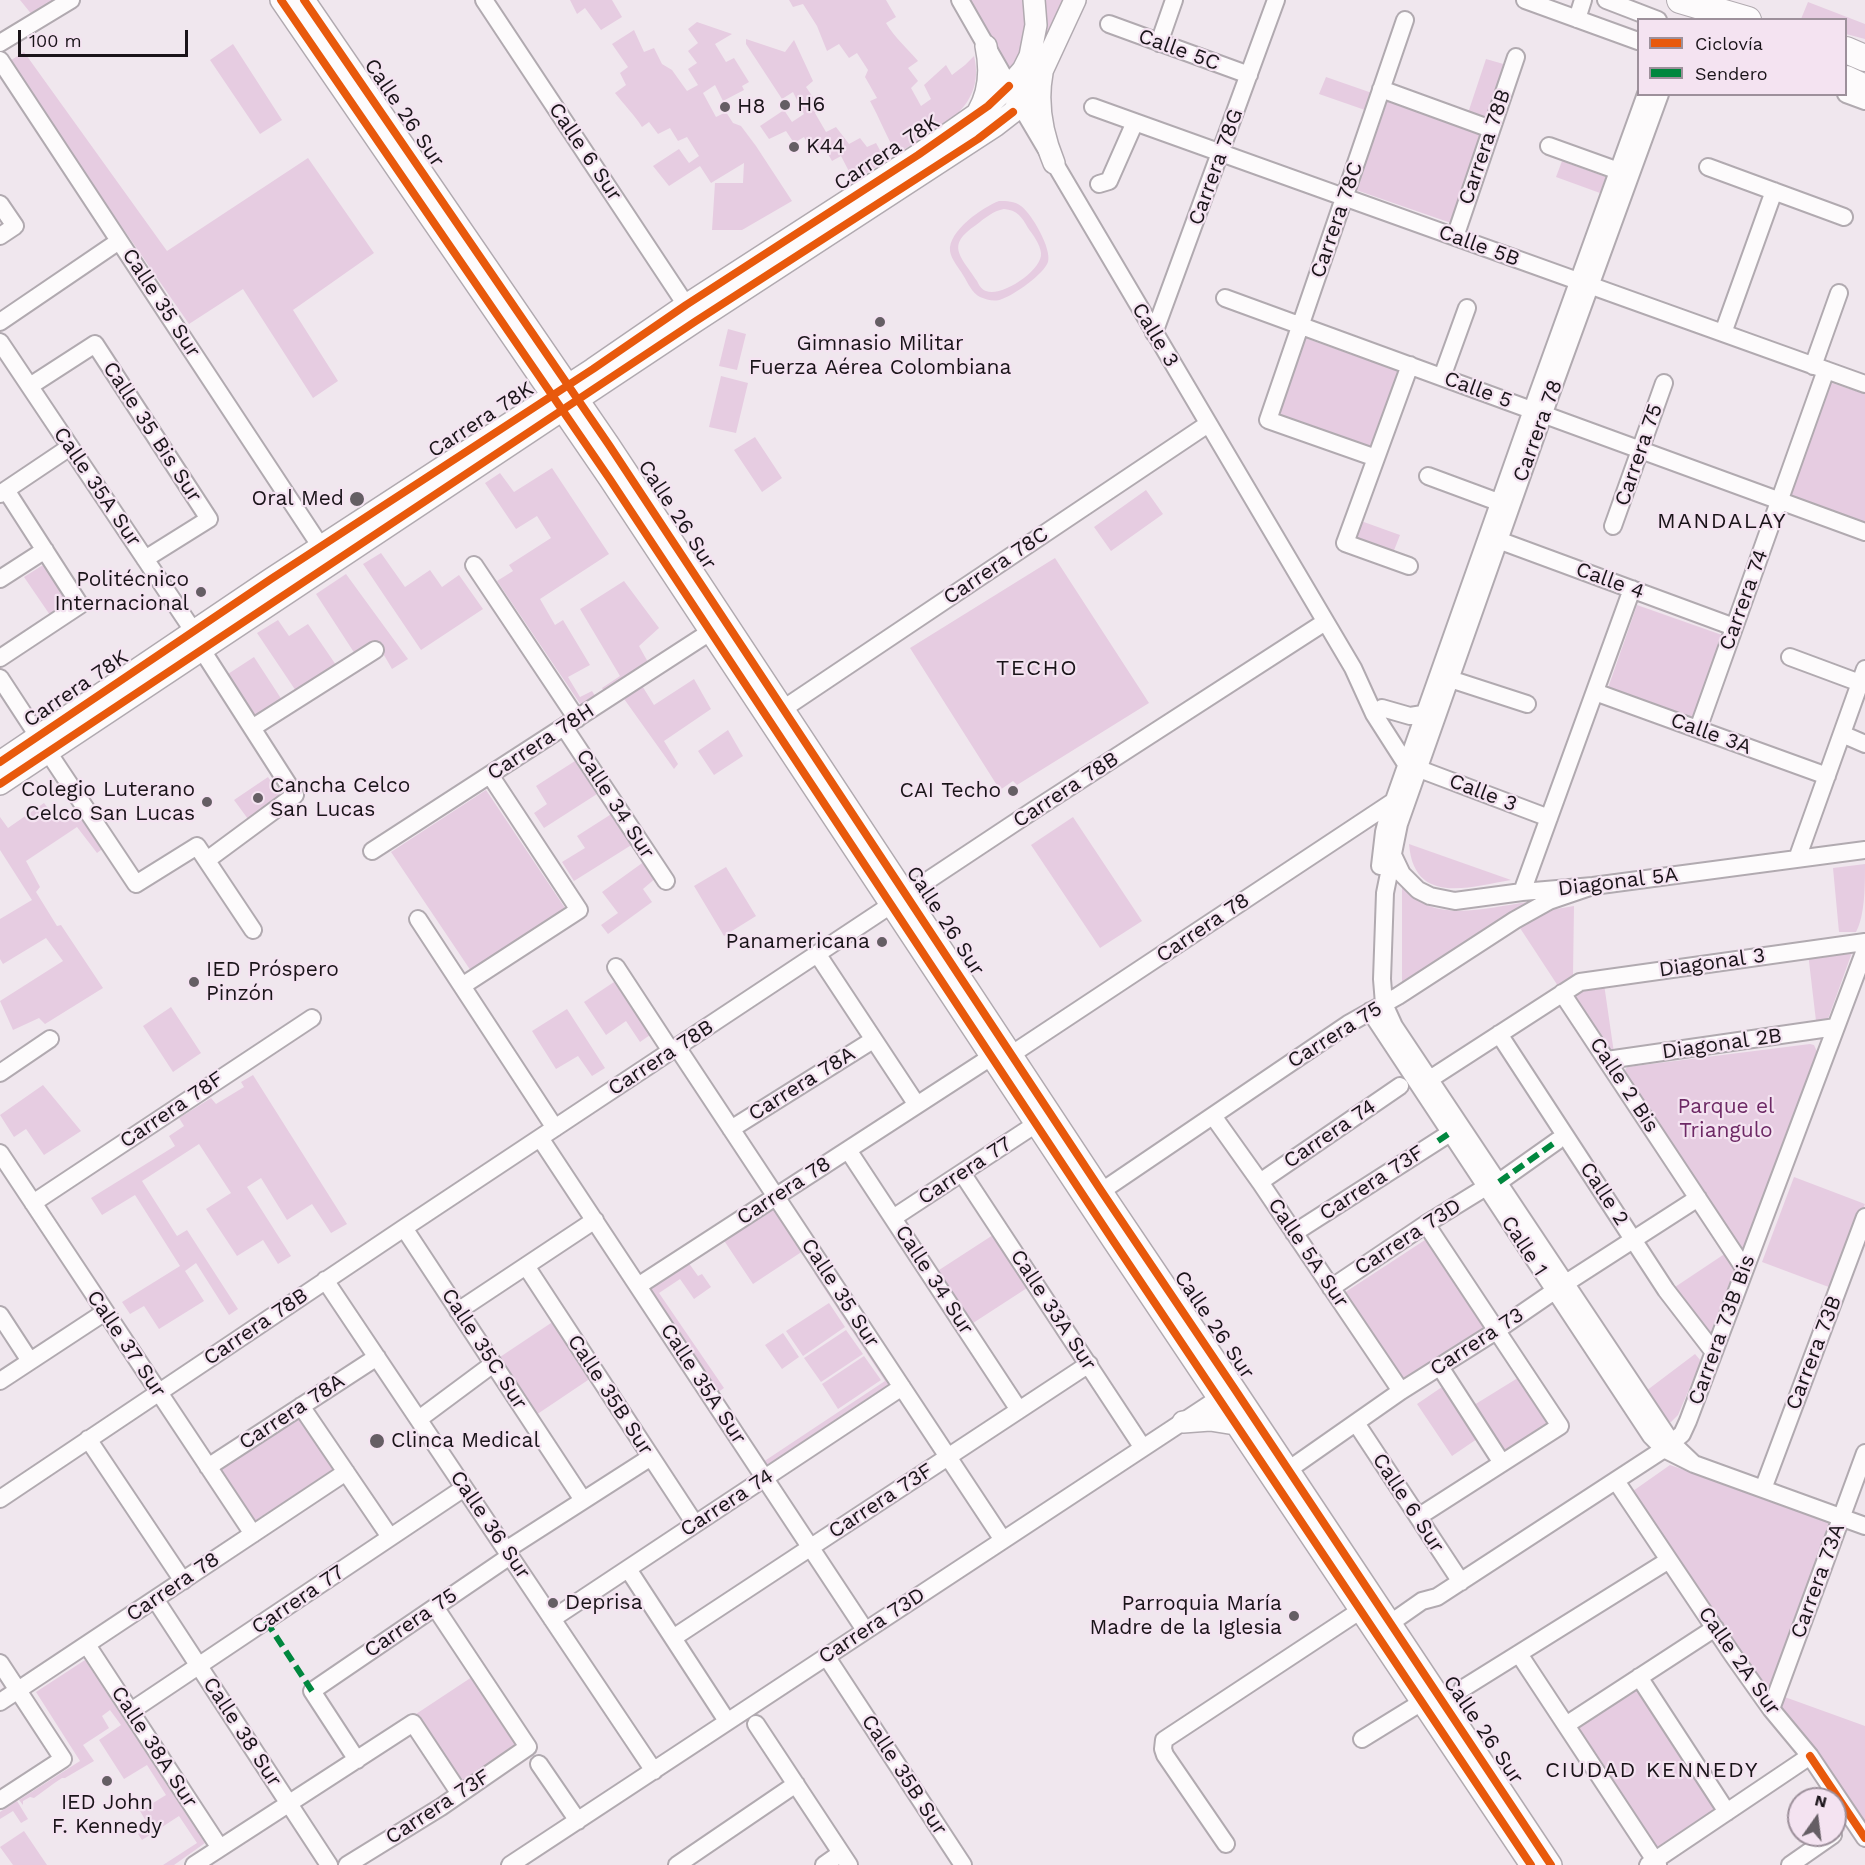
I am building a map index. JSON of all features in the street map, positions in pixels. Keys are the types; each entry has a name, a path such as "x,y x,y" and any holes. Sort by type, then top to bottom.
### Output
{"highway":[{"path":"1680,0 1741,18"},
{"path":"1656,14 1693,18"},
{"path":"1847,51 1865,58"},
{"path":"1847,80 1865,88"}],"main road":[{"name":"Calle 26 Sur","path":"281,0 783,709 899,900"},
{"name":"Calle 26 Sur","path":"304,0 565,398 710,632 899,900 1226,1393 1288,1470 1387,1633 1551,1865"},
{"name":"Carrera 78K","path":"198,641 321,547 696,321 978,139 1013,112 1014,95 1034,41 1036,24 1034,0"},
{"name":"Carrera 78K","path":"0,784 43,744 565,398 686,305 909,162 976,116 1014,95 1043,69 1075,1"},
{"path":"976,116 984,100 988,82 986,46"},
{"path":"1043,69 1040,113 1043,133 1054,163"},
{"name":"Carrera 78K","path":"0,762 43,744"},
{"name":"Calle 26 Sur","path":"1001,1055 1036,1124 1094,1197"},
{"name":"Calle 26 Sur","path":"1226,1393 1235,1424 1361,1610 1387,1633 1422,1702 1531,1865"},
{"path":"1183,1422 1210,1420 1235,1424"}],"street":[{"path":"0,43 71,0"},
{"name":"Calle 6 Sur","path":"484,0 686,305"},
{"name":"Calle 3","path":"960,0 1325,622 1353,668 1382,708 1411,762"},
{"path":"1159,42 1174,0"},
{"name":"Carrera 78G","path":"1155,333 1276,0"},
{"path":"1525,0 1637,41"},
{"path":"1577,19 1583,0"},
{"path":"1606,0 1656,14"},
{"path":"0,54 55,10"},
{"name":"Carrera 78C","path":"1376,458 1268,420 1405,21"},
{"name":"Calle 5C","path":"1109,24 1249,75"},
{"name":"Carrera 78B","path":"1455,237 1516,57"},
{"name":"Calle 35 Sur","path":"0,60 321,547"},
{"path":"1381,89 1491,129"},
{"path":"1847,95 1865,101"},
{"name":"Carrera 78","path":"1625,173 1645,96"},
{"name":"Carrera 78","path":"1411,762 1424,714 1493,538 1584,283 1625,173 1659,96"},
{"name":"Calle 5B","path":"1093,107 1865,384"},
{"path":"1099,184 1110,181 1135,122"},
{"path":"1549,146 1625,173"},
{"path":"1708,167 1844,217"},
{"path":"1723,333 1774,191"},
{"path":"0,204 15,226 0,236"},
{"path":"0,322 119,241"},
{"name":"Carrera 74","path":"1698,729 1779,501 1820,368 1839,293"},
{"name":"Calle 5","path":"1225,298 1865,532"},
{"path":"1442,377 1467,308"},
{"name":"Calle 35A Sur","path":"0,342 146,559 295,795 202,853"},
{"name":"Calle 35 Bis Sur","path":"30,386 95,345 209,519 146,559"},
{"path":"1409,566 1345,543 1410,365"},
{"name":"Carrera 75","path":"1613,526 1664,383"},
{"name":"Carrera 78C","path":"783,709 1208,424"},
{"path":"0,658 80,604 3,492 70,447"},
{"path":"1428,476 1505,504"},
{"name":"Carrera 78","path":"1411,762 1450,679 1493,538"},
{"name":"Calle 4","path":"1493,538 1734,627"},
{"path":"0,579 45,550"},
{"name":"Calle 34 Sur","path":"474,565 666,881"},
{"path":"1522,892 1632,590"},
{"name":"Carrera 78B","path":"0,1499 899,900 1325,622"},
{"name":"Carrera 78H","path":"372,851 710,632"},
{"path":"252,728 375,650"},
{"path":"1790,657 1863,676 1797,859"},
{"name":"Calle 3","path":"1353,668 1374,714 1411,762 1549,818"},
{"path":"0,678 136,884 202,853 253,930"},
{"path":"1450,679 1527,704"},
{"name":"Calle 3A","path":"1595,692 1827,776"},
{"path":"1382,708 1410,716 1424,714"},
{"path":"1842,734 1865,744"},
{"path":"1385,893 1380,867 1384,832 1394,801 1411,762"},
{"path":"1377,1007 1382,979 1385,893 1411,762"},
{"path":"462,986 579,910 490,775"},
{"name":"Carrera 78","path":"638,1286 848,1149 1001,1055 1394,801"},
{"name":"Diagonal 5A","path":"1392,853 1402,874 1418,890 1430,896 1455,901 1593,886 1865,850"},
{"name":"Carrera 75","path":"1094,1197 1348,1024 1539,905 1593,886"},
{"path":"418,920 555,1128"},
{"name":"Diagonal 3","path":"1562,993 1580,982 1590,980 1865,942"},
{"name":"Carrera 73B Bis","path":"1387,1633 1430,1610 1437,1597 1616,1481 1682,1434 1836,1027 1861,975 1865,950"},
{"path":"818,955 917,1105"},
{"name":"Calle 35 Sur","path":"616,967 731,1129 1003,1540"},
{"path":"1430,1079 1562,993"},
{"name":"Calle 2 Bis","path":"1562,993 1744,1268"},
{"name":"Calle 1","path":"1377,1007 1394,1026 1430,1079 1465,1144 1560,1287 1651,1436 1694,1464 1865,1526"},
{"name":"Calle 1","path":"1377,1007 1444,1137 1465,1144"},
{"name":"Carrera 78F","path":"33,1203 312,1018"},
{"name":"Diagonal 2B","path":"1607,1060 1836,1027"},
{"name":"Calle 2","path":"1499,1034 1666,1290 1713,1351"},
{"path":"0,1073 50,1039"},
{"name":"Carrera 78A","path":"731,1129 873,1040"},
{"name":"Carrera 74","path":"1260,1182 1400,1086"},
{"name":"Calle 5A Sur","path":"1213,1116 1401,1391"},
{"name":"Carrera 77","path":"893,1218 1036,1124"},
{"name":"Carrera 73F","path":"1294,1233 1444,1137"},
{"name":"Calle 35A Sur","path":"540,1138 865,1630"},
{"name":"Carrera 73D","path":"1331,1288 1426,1224 1492,1185 1557,1142"},
{"name":"Calle 34 Sur","path":"848,1149 1019,1410"},
{"name":"Calle 37 Sur","path":"0,1153 253,1534"},
{"name":"Calle 33A Sur","path":"962,1173 1143,1448"},
{"name":"Carrera 73","path":"1288,1470 1401,1391 1698,1198"},
{"name":"Carrera 73B","path":"1762,1489 1865,1217"},
{"path":"458,1311 594,1220"},
{"path":"1418,1517 1560,1426 1426,1224"},
{"name":"Calle 35C Sur","path":"404,1228 583,1500"},
{"name":"Calle 35B Sur","path":"526,1266 695,1524"},
{"name":"Calle 36 Sur","path":"326,1280 654,1771"},
{"path":"0,1381 105,1312"},
{"path":"0,1315 30,1361"},
{"name":"Carrera 78A","path":"208,1467 377,1357"},
{"path":"419,1419 494,1364"},
{"name":"Carrera 73F","path":"673,1638 1089,1364"},
{"path":"1440,1367 1502,1463"},
{"name":"Carrera 74","path":"552,1619 902,1387"},
{"name":"Carrera 73D","path":"510,1865 1226,1393"},
{"path":"301,1406 390,1538"},
{"name":"Calle 6 Sur","path":"1356,1423 1461,1582"},
{"path":"88,1439 183,1581"},
{"name":"Carrera 73A","path":"1771,1709 1865,1453"},
{"name":"Carrera 75","path":"357,1760 312,1690 435,1607 583,1500 651,1457"},
{"name":"Carrera 78","path":"0,1702 346,1472"},
{"name":"Calle 2A Sur","path":"1616,1481 1771,1709 1810,1756 1865,1838"},
{"name":"Carrera 77","path":"131,1711 464,1488"},
{"path":"1462,1689 1669,1560"},
{"path":"628,1569 727,1721"},
{"name":"Calle 38 Sur","path":"155,1599 329,1865"},
{"name":"Carrera 73F","path":"347,1865 460,1794 528,1747 435,1607"},
{"path":"1226,1844 1165,1755 1162,1745 1169,1736 1361,1610"},
{"path":"1566,1725 1715,1628"},
{"name":"Calle 38A Sur","path":"87,1645 220,1848"},
{"path":"1519,1654 1654,1863 1810,1756"},
{"name":"Calle 35B Sur","path":"826,1656 963,1865"},
{"path":"0,1663 63,1759 0,1800"},
{"path":"1639,1677 1727,1812"},
{"path":"1362,1738 1422,1702"},
{"path":"194,1865 413,1723 460,1794"},
{"path":"756,1724 845,1859 824,1865"},
{"path":"539,1764 578,1821"},
{"path":"677,1865 796,1784"},
{"path":"1847,1825 1853,1821"},
{"path":"1790,1865 1816,1847"}],"green space":[{"path":"20,0 57,0 33,16"},
{"path":"570,0 612,0 622,17 601,30 585,8 577,14"},
{"path":"789,0 886,0 896,17 886,23 918,61 908,68 918,81 911,88 921,106 931,99 924,85 946,65 952,75 974,56 976,75 973,91 955,116 897,154 870,101 877,98 865,77 868,70 857,53 849,58 839,44 827,51 817,26 803,4 793,7"},
{"path":"964,0 1029,0 1029,34 1010,78"},
{"path":"1040,0 1065,0 1040,55"},
{"path":"1808,2 1865,24 1865,39 1847,34 1847,18 1801,18"},
{"path":"697,22 732,34 715,44 726,62 734,58 749,82 742,86 744,90 723,101 715,85 703,93 716,117 726,112 733,123 741,126 792,201 742,230 712,230 715,183 743,183 744,163 711,183 700,166 669,186 653,166 679,149 689,163 699,156 687,137 678,141 670,128 658,134 649,122 642,127 615,93 626,85 620,73 628,67 612,44 634,30 644,52 654,48 662,64 672,70 687,91 698,85 688,69 697,63 688,51 698,43 688,29"},
{"path":"746,39 785,52 794,40 813,81 806,87 819,106 815,113 826,132 836,127 849,144 860,138 867,147 876,143 886,161 854,181 841,156 832,161 823,145 812,151 804,137 794,143 786,131 769,139 760,126 784,110 792,122 804,114 793,92 782,99 746,44"},
{"path":"233,44 282,120 260,134 210,60"},
{"path":"24,52 167,251 308,158 374,253 293,310 338,381 313,398 243,289 189,324 8,62"},
{"path":"1486,59 1507,65 1488,120 1468,113"},
{"path":"1326,77 1372,93 1365,110 1319,94"},
{"path":"1389,97 1484,131 1451,223 1356,190"},
{"path":"1562,161 1606,177 1600,193 1556,177"},
{"path":"1008,201 1021,206 1040,232 1048,256 1048,262 1041,272 1021,289 999,300 983,298 970,288 950,251 951,243 960,228 992,204","holes":["1000,210 1009,210 1021,217 1038,243 1041,253 1040,260 1028,274 1011,287 993,292 986,291 980,287 961,258 958,245 966,232 986,217"]},
{"path":"728,329 746,334 737,370 719,366"},
{"path":"1305,338 1401,372 1373,450 1277,416"},
{"path":"721,376 748,383 736,433 709,427"},
{"path":"1829,382 1865,394 1865,526 1788,499"},
{"path":"755,437 782,478 762,492 734,450"},
{"path":"552,468 609,554 540,599 555,625 563,620 590,665 568,677 580,697 592,691 597,699 583,708 497,581 513,571 509,565 551,538 537,516 516,529 485,483 500,473 514,492"},
{"path":"1146,490 1163,514 1111,551 1094,527"},
{"path":"1361,521 1400,535 1393,553 1355,538"},
{"path":"381,553 405,587 430,570 442,587 459,575 483,609 421,650 363,564"},
{"path":"1055,558 1149,703 1017,785 1013,781 1000,790 910,648"},
{"path":"43,565 69,603 50,615 24,577"},
{"path":"346,574 408,659 392,669 377,643 357,657 316,594"},
{"path":"624,581 659,628 639,646 649,664 606,694 602,688 620,676 580,609"},
{"path":"1637,605 1722,635 1693,718 1608,688"},
{"path":"278,620 289,636 308,624 336,665 296,691 257,633"},
{"path":"254,657 282,700 256,716 228,674"},
{"path":"694,679 711,709 664,741 678,764 674,769 622,696 641,684 654,705"},
{"path":"728,730 743,756 714,775 698,751"},
{"path":"575,761 597,794 544,828 534,813 547,804 536,786"},
{"name":"Cancha Celco San Lucas","path":"268,777 281,796 248,819 234,800"},
{"path":"486,790 567,911 473,974 391,852"},
{"path":"44,803 58,821 73,809 105,847 97,853 77,827 26,861 40,887 36,892 57,926 61,925 103,988 45,1024 39,1018 13,1030 0,1001 63,961 46,938 3,964 0,959 0,919 32,900 0,850 0,817 8,828"},
{"path":"613,813 633,844 574,881 562,862 585,848 577,836"},
{"path":"1073,817 1142,921 1100,948 1031,845"},
{"path":"1409,844 1511,880 1462,888 1446,888 1432,884 1421,877 1413,864"},
{"path":"645,861 657,877 643,889 652,902 608,934 601,925 618,913 602,892"},
{"path":"1865,864 1864,900 1859,925 1856,932 1839,932 1833,868"},
{"path":"726,867 756,916 724,936 694,886"},
{"path":"1402,885 1414,897 1443,910 1477,910 1527,902 1402,984"},
{"path":"1574,906 1573,975 1558,986 1520,928 1550,910"},
{"path":"1854,947 1828,1019 1816,1021 1808,953"},
{"path":"614,982 650,1035 640,1042 626,1021 606,1035 584,1002"},
{"path":"1604,984 1614,1053 1607,1055 1568,997 1580,988"},
{"path":"171,1007 201,1053 173,1072 143,1026"},
{"path":"567,1009 605,1068 592,1076 578,1056 556,1069 532,1031"},
{"name":"Parque el Triangulo","path":"1814,1045 1818,1054 1745,1252 1740,1254 1623,1074 1627,1067"},
{"path":"253,1075 347,1224 331,1233 312,1204 287,1220 261,1178 247,1187 291,1256 278,1264 263,1240 237,1256 206,1209 231,1193 199,1144 142,1181 177,1236 187,1230 238,1309 229,1315 196,1263 185,1271 204,1301 159,1329 144,1306 130,1314 122,1302 180,1266 135,1195 102,1215 91,1198 175,1146 169,1136 184,1126 179,1118 211,1098 216,1104 244,1087 241,1082"},
{"path":"43,1085 81,1131 44,1155 26,1129 14,1137 0,1115"},
{"path":"1794,1177 1865,1204 1834,1289 1762,1262"},
{"path":"773,1206 803,1251 753,1284 723,1239"},
{"path":"993,1235 1027,1288 970,1325 936,1272"},
{"path":"1428,1238 1488,1328 1404,1383 1344,1293"},
{"path":"1729,1251 1736,1266 1710,1334 1672,1289"},
{"path":"688,1262 698,1276 702,1274 711,1287 694,1299 680,1279 659,1293 724,1388 717,1393 648,1288"},
{"path":"817,1272 892,1385 767,1467 763,1462 885,1381 814,1273"},
{"path":"829,1303 845,1327 803,1356 786,1331"},
{"path":"554,1321 591,1378 536,1415 497,1359"},
{"path":"846,1330 863,1354 821,1382 804,1358"},
{"path":"783,1333 799,1357 782,1369 765,1345"},
{"path":"1695,1354 1701,1361 1678,1415 1671,1422 1667,1421 1646,1391"},
{"path":"864,1356 881,1380 838,1409 822,1384"},
{"path":"1521,1376 1551,1424 1504,1453 1474,1405"},
{"path":"1442,1387 1477,1439 1452,1456 1417,1404"},
{"path":"301,1413 337,1469 253,1522 218,1466"},
{"path":"1670,1465 1835,1523 1771,1699 1633,1491"},
{"path":"85,1660 205,1843 174,1865 163,1865 197,1843 179,1816 142,1840 138,1834 149,1826 140,1811 166,1795 147,1765 124,1779 99,1740 121,1725 110,1710 102,1716 109,1728 83,1745 94,1761 62,1778 34,1798 30,1797 23,1801 23,1805 19,1800 80,1761 36,1692"},
{"path":"475,1675 522,1745 463,1784 416,1714"},
{"path":"1636,1683 1721,1812 1658,1853 1573,1725"},
{"path":"1782,1696 1865,1726 1865,1828 1847,1802 1847,1787 1837,1787 1780,1705"},
{"path":"17,1801 28,1819 21,1823 13,1811 0,1819 0,1812"},
{"path":"24,1831 47,1865 13,1865 0,1847"}],"marked path":[{"path":"1438,1141 1450,1133"},
{"path":"1499,1182 1557,1141"},
{"path":"266,1621 312,1691"}],"cycle path":[{"path":"281,0 609,478 1114,1242 1531,1865"},
{"path":"304,0 609,445 1102,1192 1551,1865"},
{"path":"0,762 271,579 918,155 988,106 1009,86"},
{"path":"0,784 696,321 978,139 1013,112"},
{"path":"1810,1756 1865,1838"}],"place":[{"name":"H6","path":"785,105"},
{"name":"H8","path":"725,107"},
{"name":"K44","path":"794,147"},
{"name":"Gimnasio Militar Fuerza Aérea Colombiana","path":"880,322"},
{"name":"Oral Med","path":"357,499"},
{"name":"Politécnico Internacional","path":"201,592"},
{"name":"CAI Techo","path":"1013,791"},
{"name":"Cancha Celco San Lucas","path":"258,798"},
{"name":"Colegio Luterano Celco San Lucas","path":"207,802"},
{"name":"Panamericana","path":"882,942"},
{"name":"IED Próspero Pinzón","path":"194,982"},
{"name":"Clinca Medical","path":"377,1441"},
{"name":"Deprisa","path":"553,1603"},
{"name":"Parroquia María Madre de la Iglesia","path":"1294,1616"},
{"name":"IED John F. Kennedy","path":"107,1781"}],"district":[{"name":"MANDALAY","path":"1722,522"},
{"name":"TECHO","path":"1037,669"},
{"name":"CIUDAD KENNEDY","path":"1652,1771"}]}
